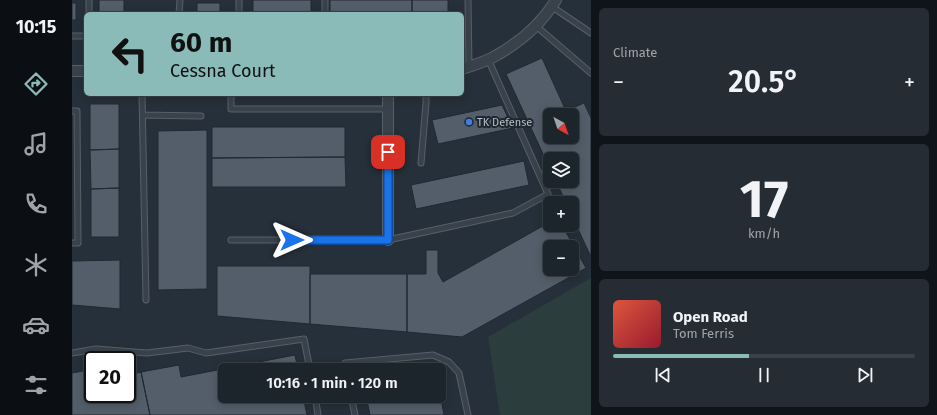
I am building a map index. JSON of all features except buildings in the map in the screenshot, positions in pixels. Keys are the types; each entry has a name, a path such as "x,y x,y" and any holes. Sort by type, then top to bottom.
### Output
{"street":[{"path":"465,68 488,60 514,45 536,26 552,2"},
{"path":"72,71 84,72"},
{"path":"388,96 388,240"}],"lane":[{"path":"89,0 89,12"},
{"path":"179,12 180,0"},
{"path":"239,0 239,12"},
{"path":"325,0 325,12"},
{"path":"465,68 468,0"},
{"path":"552,2 591,33"},
{"path":"536,26 591,73"},
{"path":"72,36 84,36"},
{"path":"231,240 388,240 513,213 548,194 488,60"},
{"path":"142,96 146,300"},
{"path":"231,96 231,109 388,110"},
{"path":"421,163 426,96"},
{"path":"72,111 77,111 78,243 72,243"},
{"path":"143,115 201,116"},
{"path":"72,353 96,349 147,353 188,348 206,353 304,339 309,363"},
{"path":"345,363 433,355 449,362 459,373 468,415"},
{"path":"316,403 318,415"},
{"path":"352,403 355,415"}],"green space":[{"path":"591,278 591,415 500,415 488,337"}],"place":[{"name":"TK Defense","path":"469,122"}],"route":[{"path":"292,240 388,240 388,152"}]}
